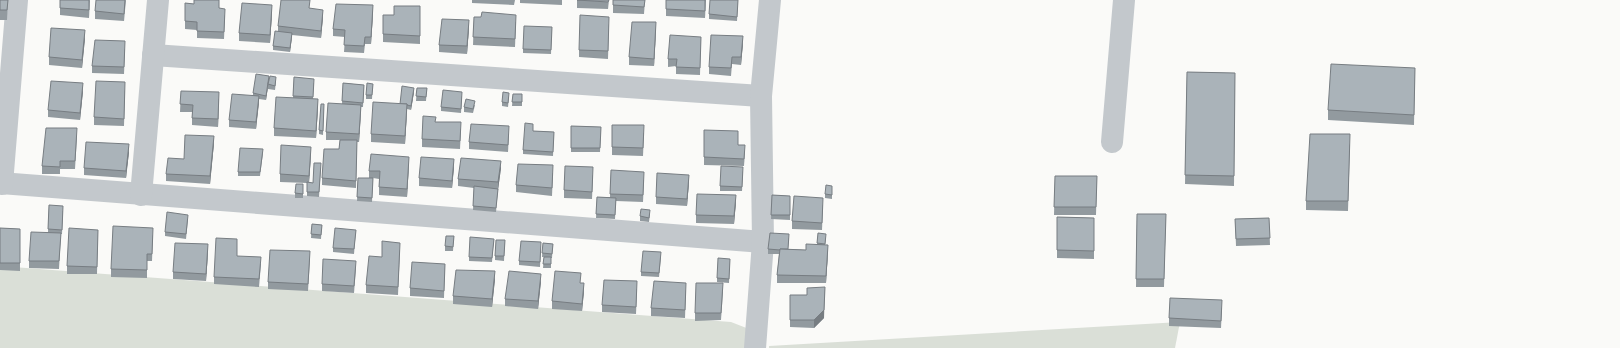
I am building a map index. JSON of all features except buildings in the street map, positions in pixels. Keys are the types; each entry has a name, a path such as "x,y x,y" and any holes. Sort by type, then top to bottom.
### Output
{"street":[{"path":"17,0 1,184 763,242"},
{"path":"141,195 158,0"},
{"path":"755,348 756,314 763,242 761,96 770,0"},
{"path":"1112,142 1124,0"},
{"path":"153,55 761,96"}],"shaded area":[{"path":"0,266 731,322 749,329 748,348 0,348"},
{"path":"1180,322 1175,348 769,348 769,346"}]}
